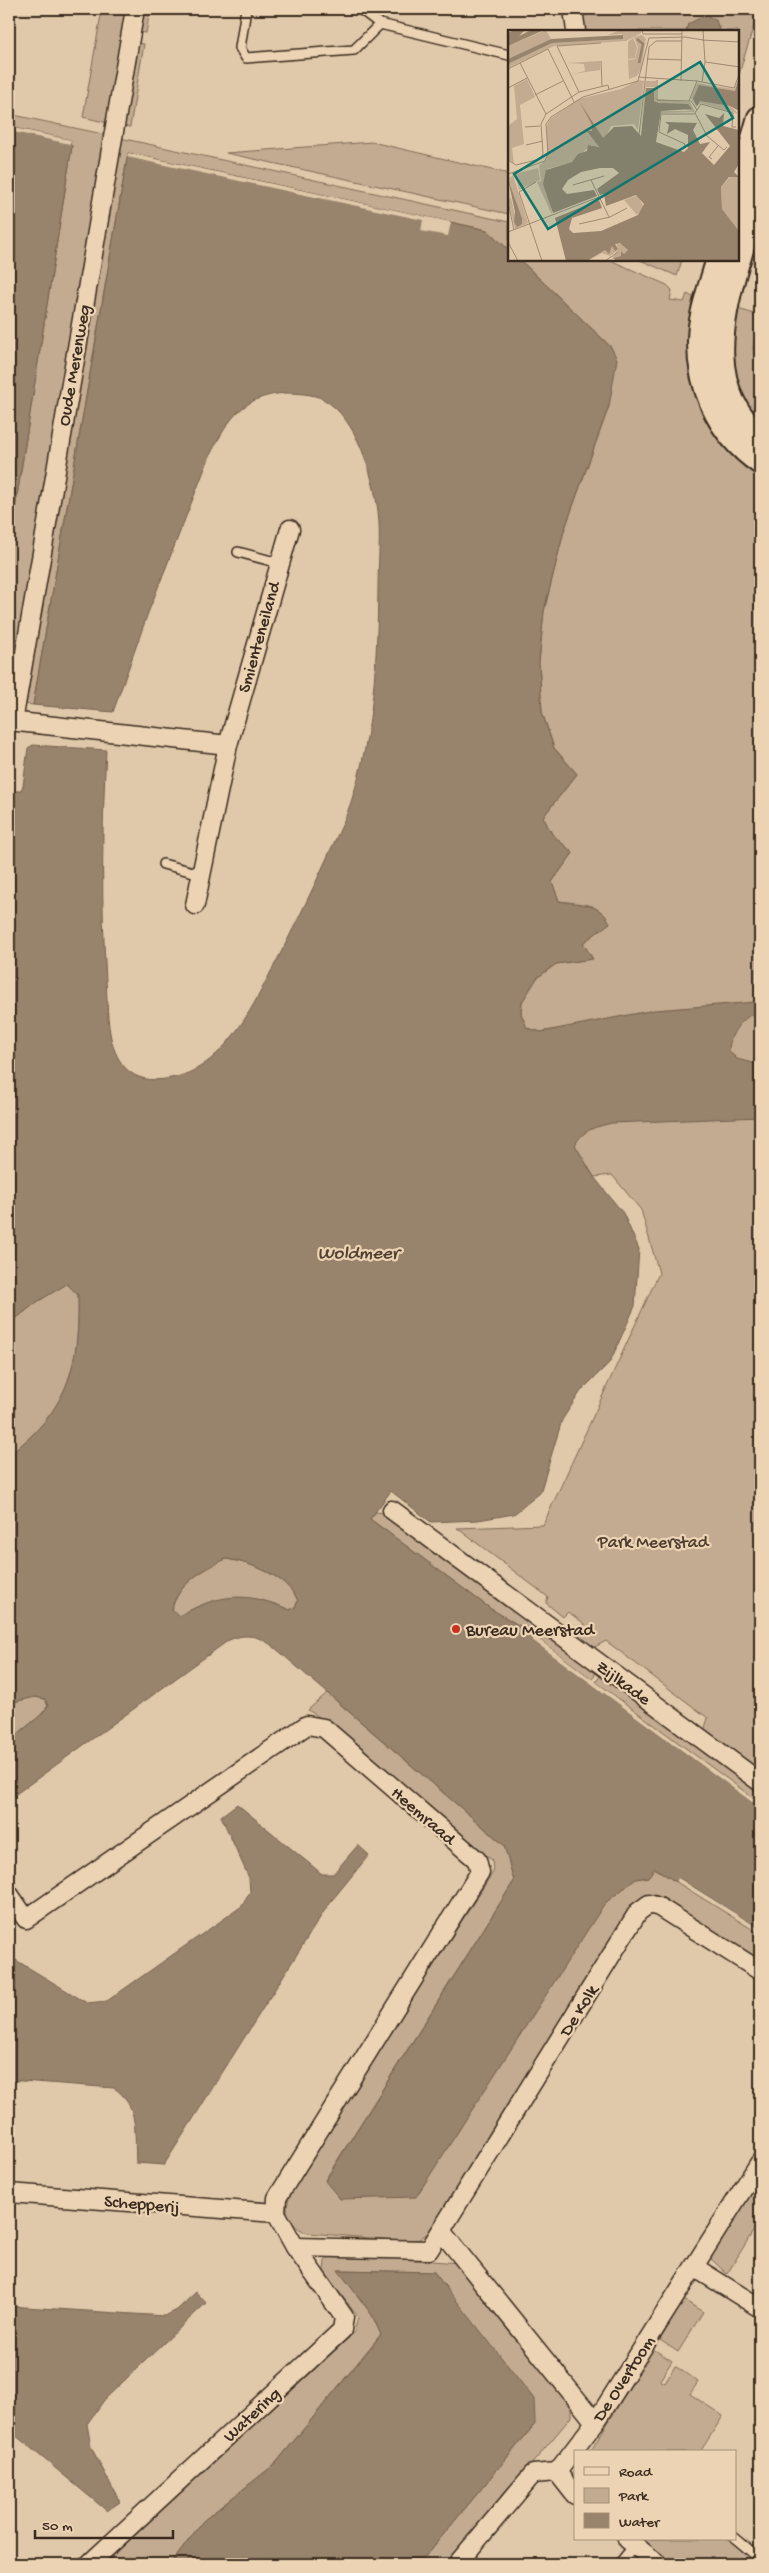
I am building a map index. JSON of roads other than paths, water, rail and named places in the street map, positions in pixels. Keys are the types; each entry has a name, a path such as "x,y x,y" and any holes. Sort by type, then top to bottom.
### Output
{"street":[{"name":"Oude Merenweg","path":"11,722 135,9"},
{"path":"573,9 576,30"},
{"path":"739,193 760,119"},
{"path":"739,252 760,182"},
{"path":"719,261 702,329 701,356 704,379 721,419 737,442 760,462"},
{"path":"737,261 720,328 721,370 736,410 760,438"},
{"name":"Smienteneiland","path":"194,905 228,745 290,529"},
{"path":"11,722 228,745"},
{"name":"Zijlkade","path":"392,1510 760,1782"},
{"name":"Heemraad","path":"9,1894 26,1919 307,1725 324,1728 478,1860 480,1872 277,2198 276,2214"},
{"name":"De Kolk","path":"296,2248 429,2250 442,2232 638,1912 649,1904 659,1907 760,1971"},
{"name":"De Overtoom","path":"557,2472 595,2422 760,2162"},
{"name":"Schepperij","path":"9,2193 276,2214"},
{"path":"276,2214 296,2248"},
{"path":"442,2232 595,2422"},
{"name":"Watering","path":"89,2564 342,2330 344,2317 296,2248"},
{"path":"694,2267 760,2308"},
{"path":"457,2564 532,2474 557,2472 574,2494"},
{"path":"633,2541 658,2564"}],"lane":[{"path":"246,9 240,48 246,58 354,50 380,24"},
{"path":"360,9 380,24 508,56"},
{"path":"238,552 279,563"},
{"path":"163,864 201,874"},
{"path":"736,2539 760,2560"},
{"path":"619,2564 633,2541"}],"water":[{"path":"708,16 716,20 719,30 686,30 688,24"},
{"path":"9,127 71,140 70,144 72,146 9,547"},
{"name":"Woldmeer","path":"128,153 487,230 508,249 508,261 521,261 611,347 617,359 609,406 564,531 544,611 539,662 542,712 554,748 577,774 543,817 552,834 573,853 552,882 559,901 595,908 606,916 610,923 583,943 593,959 556,964 537,978 522,1002 521,1014 527,1028 541,1032 654,1010 756,1002 759,1009 747,1017 734,1031 729,1051 737,1059 760,1065 760,1117 612,1123 590,1130 582,1135 575,1145 594,1177 623,1213 639,1249 635,1306 610,1362 581,1391 562,1420 540,1493 514,1514 478,1520 431,1522 391,1491 370,1519 491,1609 520,1626 528,1628 534,1636 532,1640 760,1808 760,1929 679,1878 676,1882 655,1868 648,1877 636,1879 605,1903 416,2197 340,2199 325,2181 514,1881 504,1845 273,1646 266,1641 249,1636 229,1640 9,1799 9,1741 41,1715 48,1706 45,1699 35,1697 9,1703 9,1455 45,1421 57,1404 66,1386 76,1344 78,1295 67,1284 37,1302 9,1324 9,791 20,791 23,786 28,748 33,745 106,750 103,922 108,1011 112,1043 115,1052 125,1067 136,1076 142,1078 156,1080 171,1078 188,1073 203,1065 229,1041 240,1027 283,949 316,883 344,820 359,776 365,749 375,669 379,540 378,511 372,481 354,433 335,408 323,399 300,394 271,395 248,404 232,419 225,429 211,453 148,613 113,712 33,705","holes":["226,1559 268,1572 286,1584 298,1601 295,1607 290,1610 260,1600 233,1597 207,1603 179,1616 172,1610 179,1593 185,1585 209,1567"]},
{"path":"237,1804 322,1874 333,1874 358,1845 369,1855 328,1905 164,2165 136,2163 135,2131 132,2112 122,2095 114,2088 9,2080 9,1956 87,2003 107,2001 242,1906 250,1892 249,1878 221,1816"},
{"path":"338,2270 434,2272 534,2399 535,2424 419,2564 171,2564 203,2521 275,2464 381,2335 372,2315"},
{"path":"196,2292 206,2303 105,2399 87,2424 91,2447 120,2502 107,2511 9,2430 9,2306 165,2316 177,2310"}],"place":[{"name":"Bureau Meerstad","path":"456,1629"}],"park label":[{"name":"Park Meerstad","path":"653,1541"}]}
